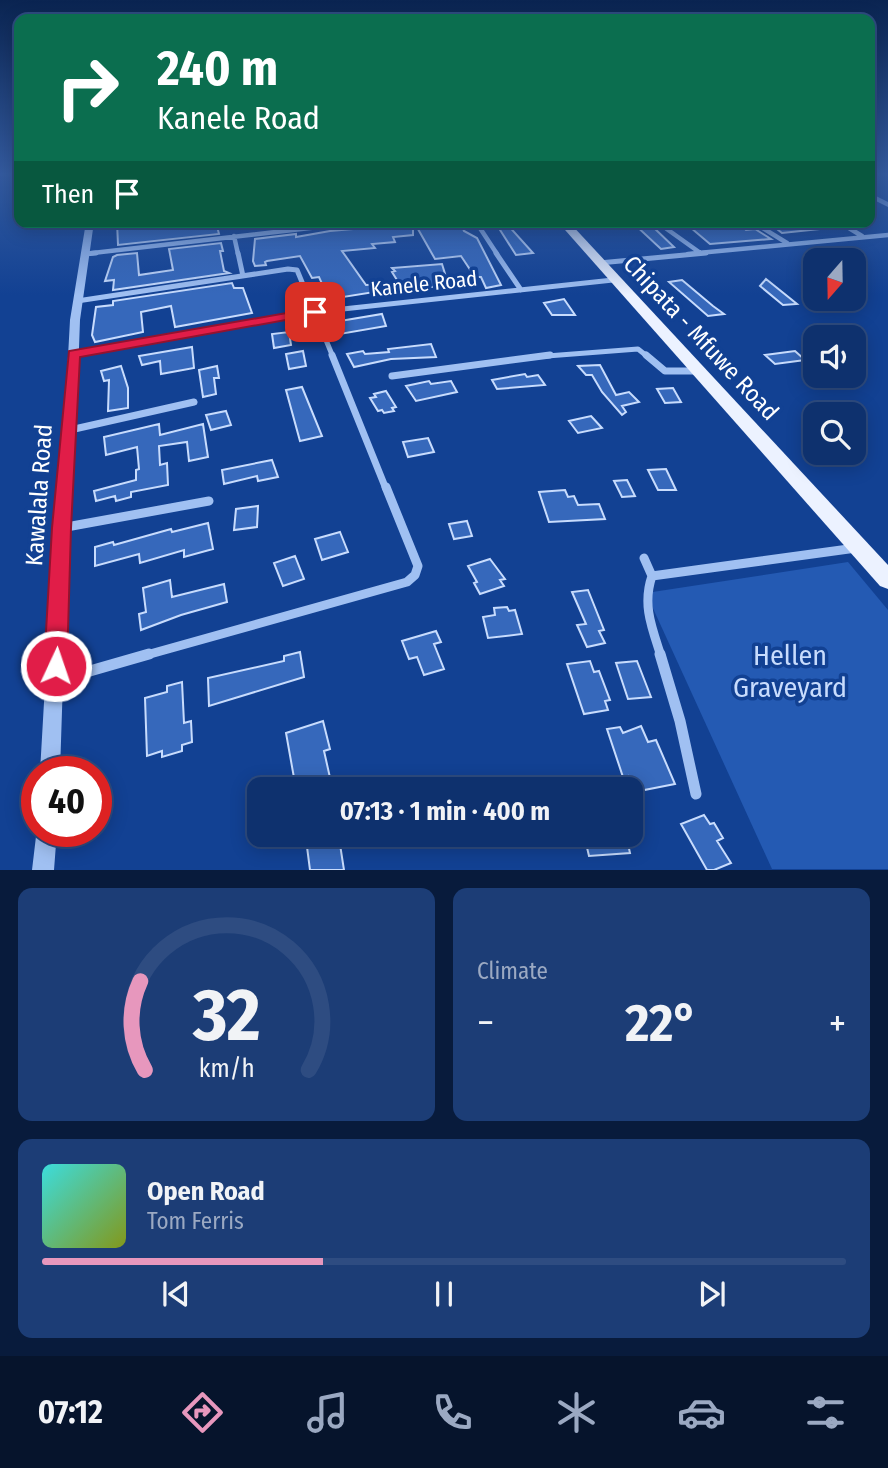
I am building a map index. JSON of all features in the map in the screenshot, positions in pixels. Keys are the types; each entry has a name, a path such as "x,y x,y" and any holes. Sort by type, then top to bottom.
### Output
{"main road":[{"name":"Chipata - Mfuwe Road","path":"568,228 888,579"}],"street":[{"name":"Kawalala Road","path":"51,756 61,528 77,301 89,228"},
{"path":"84,254 286,228"},
{"path":"480,228 522,290"},
{"path":"666,228 700,252"},
{"path":"763,228 788,243"},
{"path":"849,228 863,237"},
{"path":"599,263 888,235"},
{"path":"234,236 243,276"},
{"path":"54,681 407,582 415,575 418,566 297,271 288,269 77,301"},
{"name":"Kanele Road","path":"74,354 315,312 613,280"},
{"path":"393,376 543,356 638,349 665,371 698,371"},
{"path":"70,430 194,402"},
{"path":"61,528 209,501"},
{"path":"652,576 860,548"},
{"path":"644,558 652,576 646,593 649,617 680,721 696,794"},
{"path":"43,870 45,847"}],"green space":[{"name":"Hellen Graveyard","path":"848,562 888,610 888,869 772,869 646,593"}],"building":[{"path":"117,228 218,228 219,234 118,245"},
{"path":"413,228 413,235 393,237 395,242 372,244 375,248 342,251 366,285 386,284 387,290 337,298 329,285 323,286 319,277 312,278 300,256 267,261 266,265 255,266 255,239 296,234 296,237 330,231"},
{"path":"463,228 477,238 501,285 486,288 481,277 475,277 461,256 435,259 418,229"},
{"path":"499,228 510,228 533,253 516,255"},
{"path":"638,228 654,228 674,247 661,249"},
{"path":"691,228 755,229 771,239 710,244"},
{"path":"776,228 819,229 782,233"},
{"path":"221,243 224,271 229,273 113,290 114,280 105,281 113,257 117,255 137,253 139,275 173,270 169,249"},
{"path":"442,264 446,277 456,277 460,286 402,288 392,272 395,271 392,268"},
{"path":"766,279 797,304 783,305 760,286"},
{"path":"682,280 724,314 708,316 669,282"},
{"path":"232,283 234,288 243,288 252,313 175,327 171,306 141,312 143,332 95,342 92,335 96,307 113,305 113,301"},
{"path":"564,299 575,315 552,315 544,303"},
{"path":"382,314 386,326 340,334 334,322"},
{"path":"289,332 291,345 274,348 272,334"},
{"path":"431,344 436,357 391,359 354,367 347,354 363,351 365,354 389,352 388,349"},
{"path":"192,347 194,368 161,374 160,361 142,365 139,356"},
{"path":"303,351 306,366 289,369 286,354"},
{"path":"795,351 803,360 775,364 765,355"},
{"path":"600,365 616,395 629,392 639,402 622,406 626,412 622,415 602,392 592,375 586,375 578,366"},
{"path":"121,366 128,388 128,408 108,411 109,380 104,381 101,371"},
{"path":"217,366 219,378 214,378 216,394 203,397 199,370"},
{"path":"525,374 527,377 538,375 545,385 497,389 492,380"},
{"path":"429,381 431,384 451,381 457,392 416,401 406,386"},
{"path":"302,387 322,436 300,441 286,390"},
{"path":"673,388 681,402 665,403 657,389"},
{"path":"386,391 396,407 392,408 394,411 384,413 382,410 378,411 370,398"},
{"path":"226,411 231,425 211,430 206,415"},
{"path":"591,416 602,428 578,433 569,421"},
{"path":"159,424 160,435 203,424 208,457 189,461 187,442 159,446 160,465 167,463 168,485 131,492 131,497 116,501 115,496 96,501 94,491 136,480 136,470 139,469 137,447 106,455 104,437"},
{"path":"428,438 434,452 408,457 403,442"},
{"path":"272,460 278,477 258,481 257,476 224,484 222,470"},
{"path":"666,469 676,490 658,490 648,470"},
{"path":"627,480 635,496 622,497 614,481"},
{"path":"565,490 568,497 574,496 578,505 599,504 605,519 549,522 539,492"},
{"path":"258,506 257,527 234,530 236,509"},
{"path":"467,521 472,536 454,539 449,524"},
{"path":"208,523 213,549 184,557 184,550 140,563 139,554 95,566 95,547"},
{"path":"340,532 348,552 322,560 315,539"},
{"path":"295,556 304,579 283,586 274,563"},
{"path":"490,559 505,579 500,580 504,586 480,594 468,566"},
{"path":"170,580 172,597 224,584 227,602 141,630 139,614 146,612 143,588"},
{"path":"588,590 604,630 599,631 605,643 587,647 577,625 586,624 572,592"},
{"path":"507,607 509,611 515,610 522,634 488,638 483,617 495,615 494,608"},
{"path":"436,631 441,642 434,644 444,669 424,675 417,657 409,659 402,641"},
{"path":"300,652 304,677 209,706 208,678 284,661 284,656"},
{"path":"590,661 594,672 599,671 610,700 605,701 608,710 584,714 567,664"},
{"path":"637,661 651,697 628,699 616,663"},
{"path":"182,682 184,723 191,721 192,742 182,745 182,751 162,757 162,751 147,756 145,698 167,692 167,686"},
{"path":"323,721 330,749 324,751 330,777 294,777 286,733"},
{"path":"641,726 648,742 656,740 675,784 643,790 643,777 623,777 607,729 620,727 623,733"},
{"path":"704,815 710,824 714,823 723,838 717,841 731,863 714,870 707,870 681,824"},
{"path":"307,847 340,847 344,870 310,870"},
{"path":"587,847 629,847 630,853 589,856"}],"route":[{"path":"56,666 61,528 74,354 315,312"}]}
